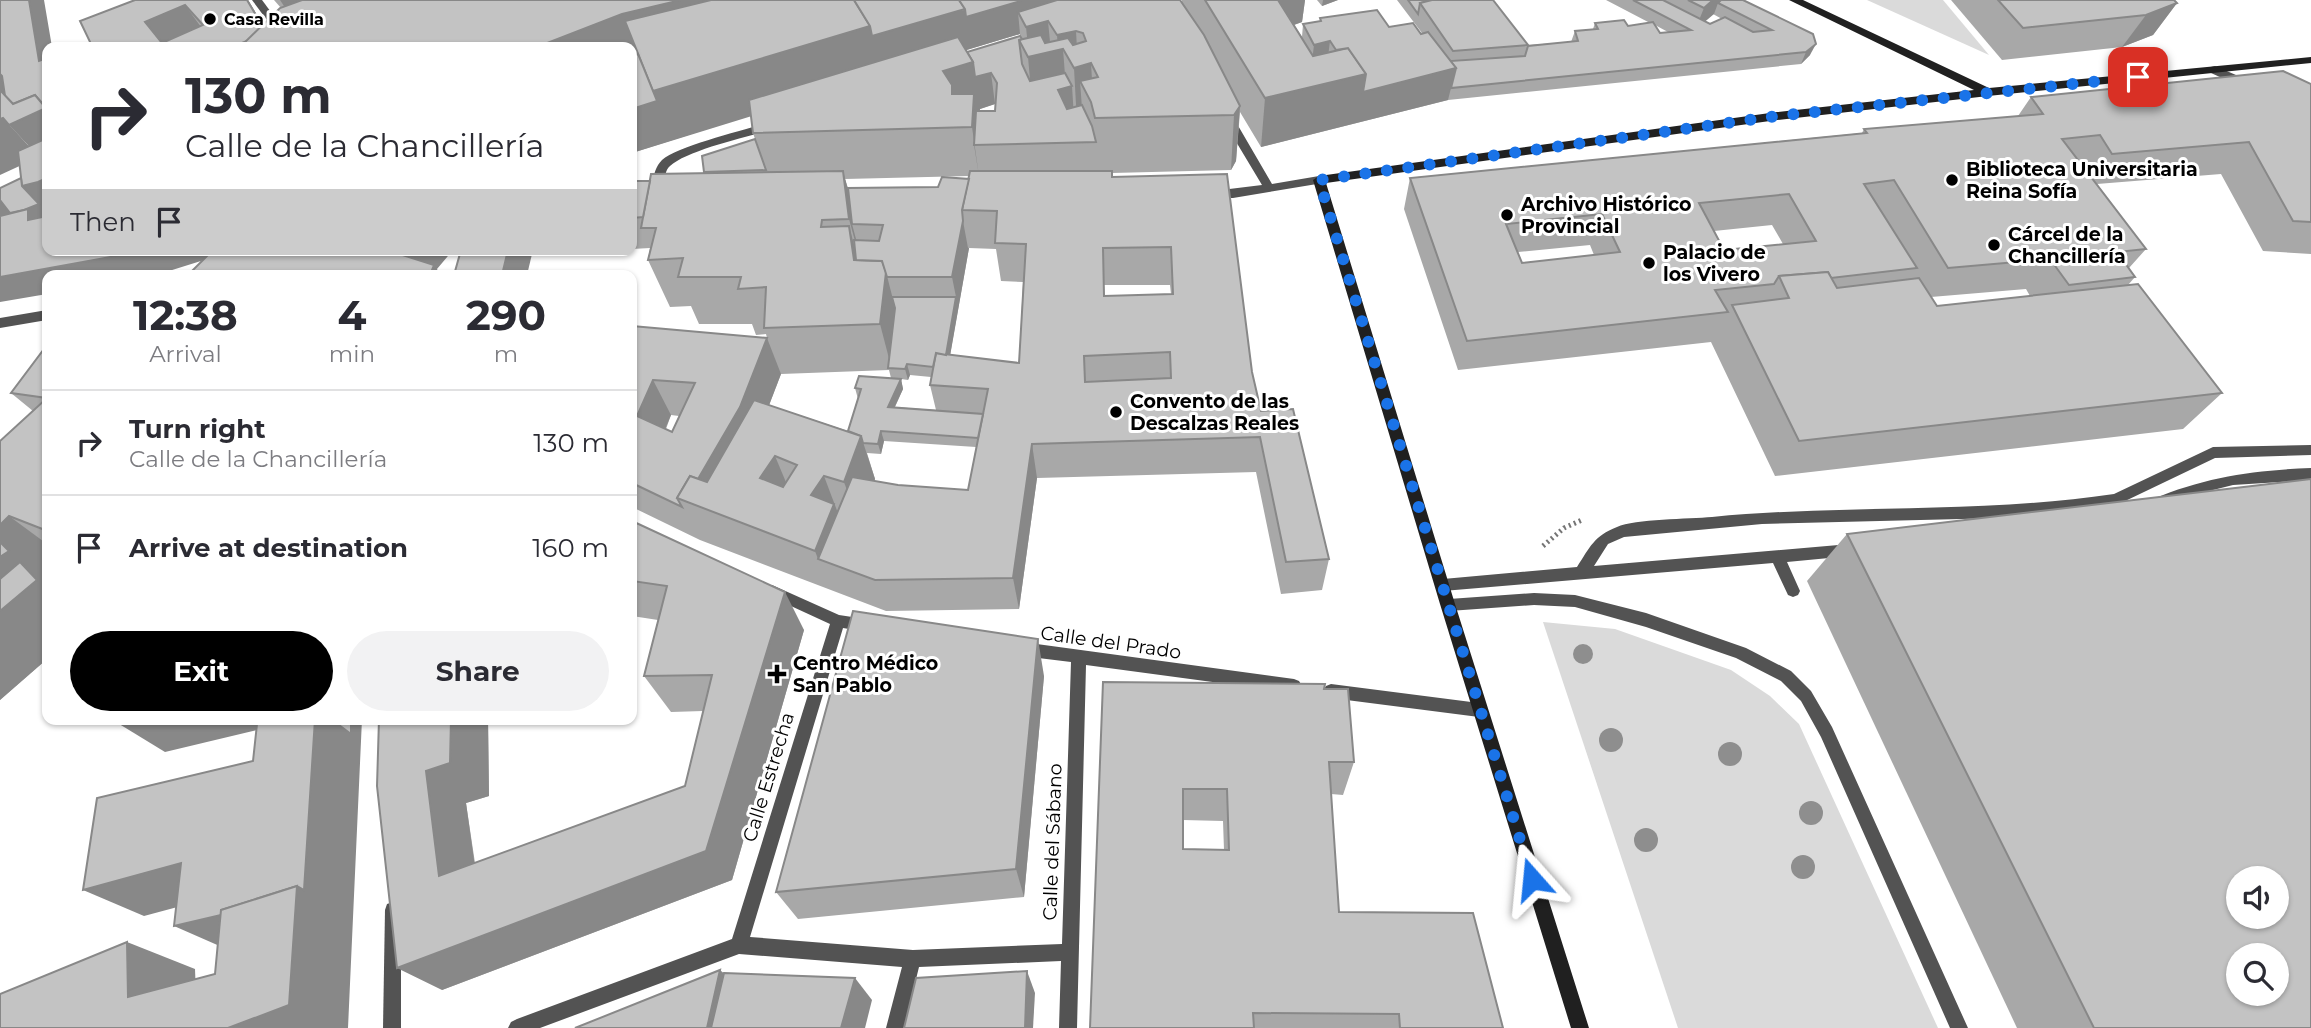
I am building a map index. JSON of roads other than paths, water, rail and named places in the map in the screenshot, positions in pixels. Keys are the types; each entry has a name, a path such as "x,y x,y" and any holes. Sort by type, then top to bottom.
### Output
{"street":[{"path":"257,0 288,42"},
{"path":"1794,0 1988,92"},
{"path":"1205,195 1233,194 1764,118 1988,92 2311,60"},
{"path":"2216,70 2263,92"},
{"path":"1220,105 1269,188"},
{"path":"659,198 660,172 675,157 779,124"},
{"path":"1319,180 1479,710 1580,1028"},
{"path":"645,199 673,198"},
{"path":"0,323 42,316"},
{"path":"1582,572 1603,540 1622,531 1762,518 2002,512 2096,502 2116,499 2213,453 2311,450"},
{"path":"2140,512 2178,494 2234,477 2311,474"},
{"path":"1443,585 1861,549"},
{"path":"1777,555 1793,591"},
{"path":"753,583 838,621 878,627"},
{"path":"1449,605 1540,598 1587,602 1741,653 1786,676 1806,696 1827,732 1959,1028"},
{"name":"Calle Estrecha","path":"738,945 838,621"},
{"name":"Calle del Prado","path":"1012,648 1479,710"},
{"name":"Calle del Sábano","path":"1068,1028 1079,658"},
{"path":"392,1028 393,894"},
{"path":"517,1028 738,945 913,959 1070,952"},
{"path":"895,1028 913,959"}],"place":[{"name":"Casa Revilla","path":"210,19"},
{"name":"Biblioteca Universitaria Reina Sofía","path":"1952,180"},
{"name":"Archivo Histórico Provincial","path":"1507,215"},
{"name":"Cárcel de la Chancillería","path":"1994,245"},
{"name":"Palacio de los Vivero","path":"1649,263"},
{"name":"Convento de las Descalzas Reales","path":"1116,412"},
{"name":"Centro Médico San Pablo","path":"777,674"}]}
